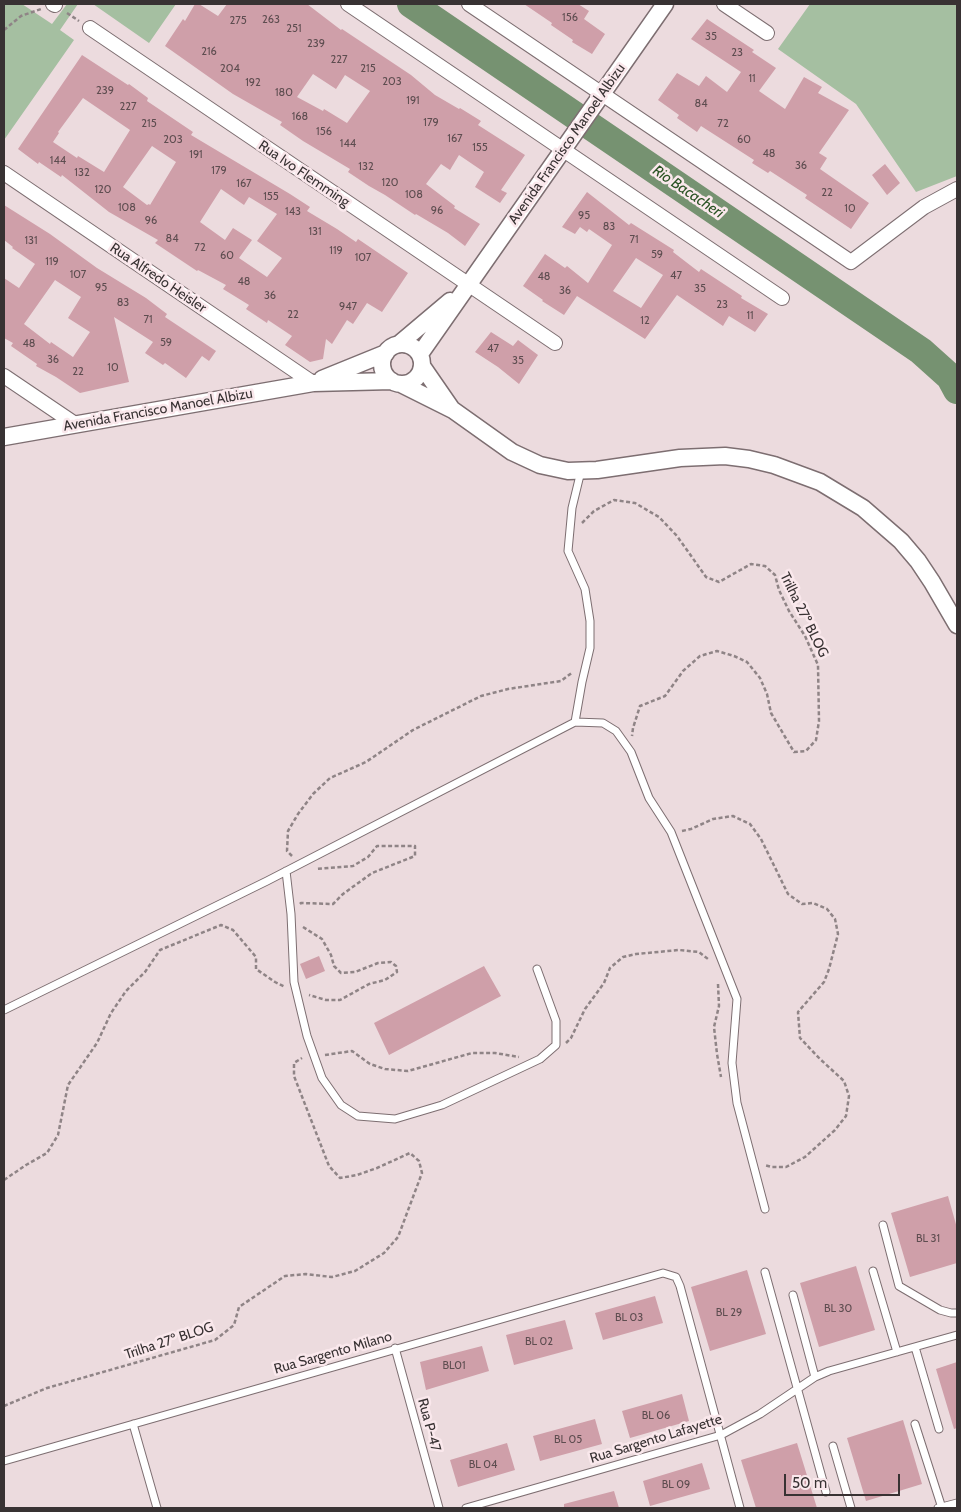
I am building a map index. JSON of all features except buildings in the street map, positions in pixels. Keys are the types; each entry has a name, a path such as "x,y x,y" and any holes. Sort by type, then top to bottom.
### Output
{"street":[{"path":"348,4 567,144 782,298"},
{"path":"469,4 600,97 851,262 924,207 957,189"},
{"name":"Avenida Francisco Manoel Albizu","path":"421,360 468,285 665,4"},
{"path":"724,4 767,33"},
{"name":"Rua Ivo Flemming","path":"90,28 555,344"},
{"name":"Rua Alfredo Heisler","path":"4,173 313,383"},
{"name":"Avenida Francisco Manoel Albizu","path":"313,383 392,348 468,285"},
{"path":"453,410 411,346 392,348 382,366 384,372 397,383 453,410 502,445 526,459 554,468 581,471 680,458 725,456 774,465 820,482 864,508 901,541 918,561 957,625"},
{"path":"397,383 413,381 421,372 421,360"},
{"path":"4,376 75,424"},
{"name":"Avenida Francisco Manoel Albizu","path":"4,437 313,383 397,383"}],"lane":[{"path":"575,722 590,648 590,621 585,589 568,551 572,508 581,471"},
{"path":"4,1010 286,871 575,722 603,723 616,731 631,752 649,798 672,832 737,999 732,1063 737,1103 766,1210"},
{"path":"286,871 291,914 294,982 307,1036 322,1078 341,1105 358,1116 395,1119 442,1106 540,1060 556,1045 556,1021 537,969"},
{"path":"883,1225 900,1286 940,1310 951,1313 957,1312"},
{"path":"873,1271 897,1352"},
{"name":"Rua Sargento Milano","path":"4,1461 663,1272 676,1277 680,1286 720,1435"},
{"path":"765,1272 826,1492"},
{"path":"793,1295 815,1377"},
{"name":"Rua Sargento Lafayette","path":"466,1508 720,1435 760,1414 815,1377 828,1371 957,1335"},
{"path":"916,1347 939,1429"},
{"name":"Rua P-47","path":"395,1348 439,1508"},
{"path":"133,1424 157,1508"},
{"path":"915,1424 941,1508 957,1503"},
{"path":"720,1435 740,1508"},
{"path":"833,1446 851,1508"}],"path":[{"path":"4,30 21,16 54,4 90,28"},
{"name":"Trilha 27º BLOG","path":"568,540 594,511 614,500 635,503 659,516 677,536 706,577 719,582 751,564 765,566 775,575 788,611 805,636 818,665 820,696 818,731 816,740 806,751 794,752 771,713 768,694 760,678 747,662 717,651 700,656 683,671 666,696 640,706 633,728 631,752"},
{"path":"672,832 691,829 713,819 733,816 750,824 761,839 788,894 802,904 813,903 827,909 834,919 838,934 824,982 798,1012 800,1038 820,1060 844,1081 849,1096 846,1116 835,1130 805,1157 786,1167 772,1167 762,1164 749,1150"},
{"path":"565,1044 571,1038 584,1009 604,983 610,968 622,957 678,950 699,952 709,959 713,965"},
{"path":"718,979 719,1006 714,1027 723,1083"},
{"name":"Trilha 27º BLOG","path":"4,1406 48,1388 215,1340 234,1325 239,1307 284,1276 306,1274 332,1277 355,1271 384,1254 398,1237 422,1173 420,1161 410,1153 364,1173 340,1178 329,1166 294,1076 294,1063 304,1057 352,1051 370,1064 385,1069 408,1072 472,1053 495,1053 540,1060"}],"green space":[{"path":"4,4 22,4 52,24 67,4 78,4 60,30 74,40 4,140"},
{"path":"93,4 176,4 149,43"},
{"path":"810,4 957,4 957,176 916,192 856,104 778,49"}],"waterway":[{"name":"Rio Bacacheri","path":"411,4 921,351 950,377 957,390"}]}
